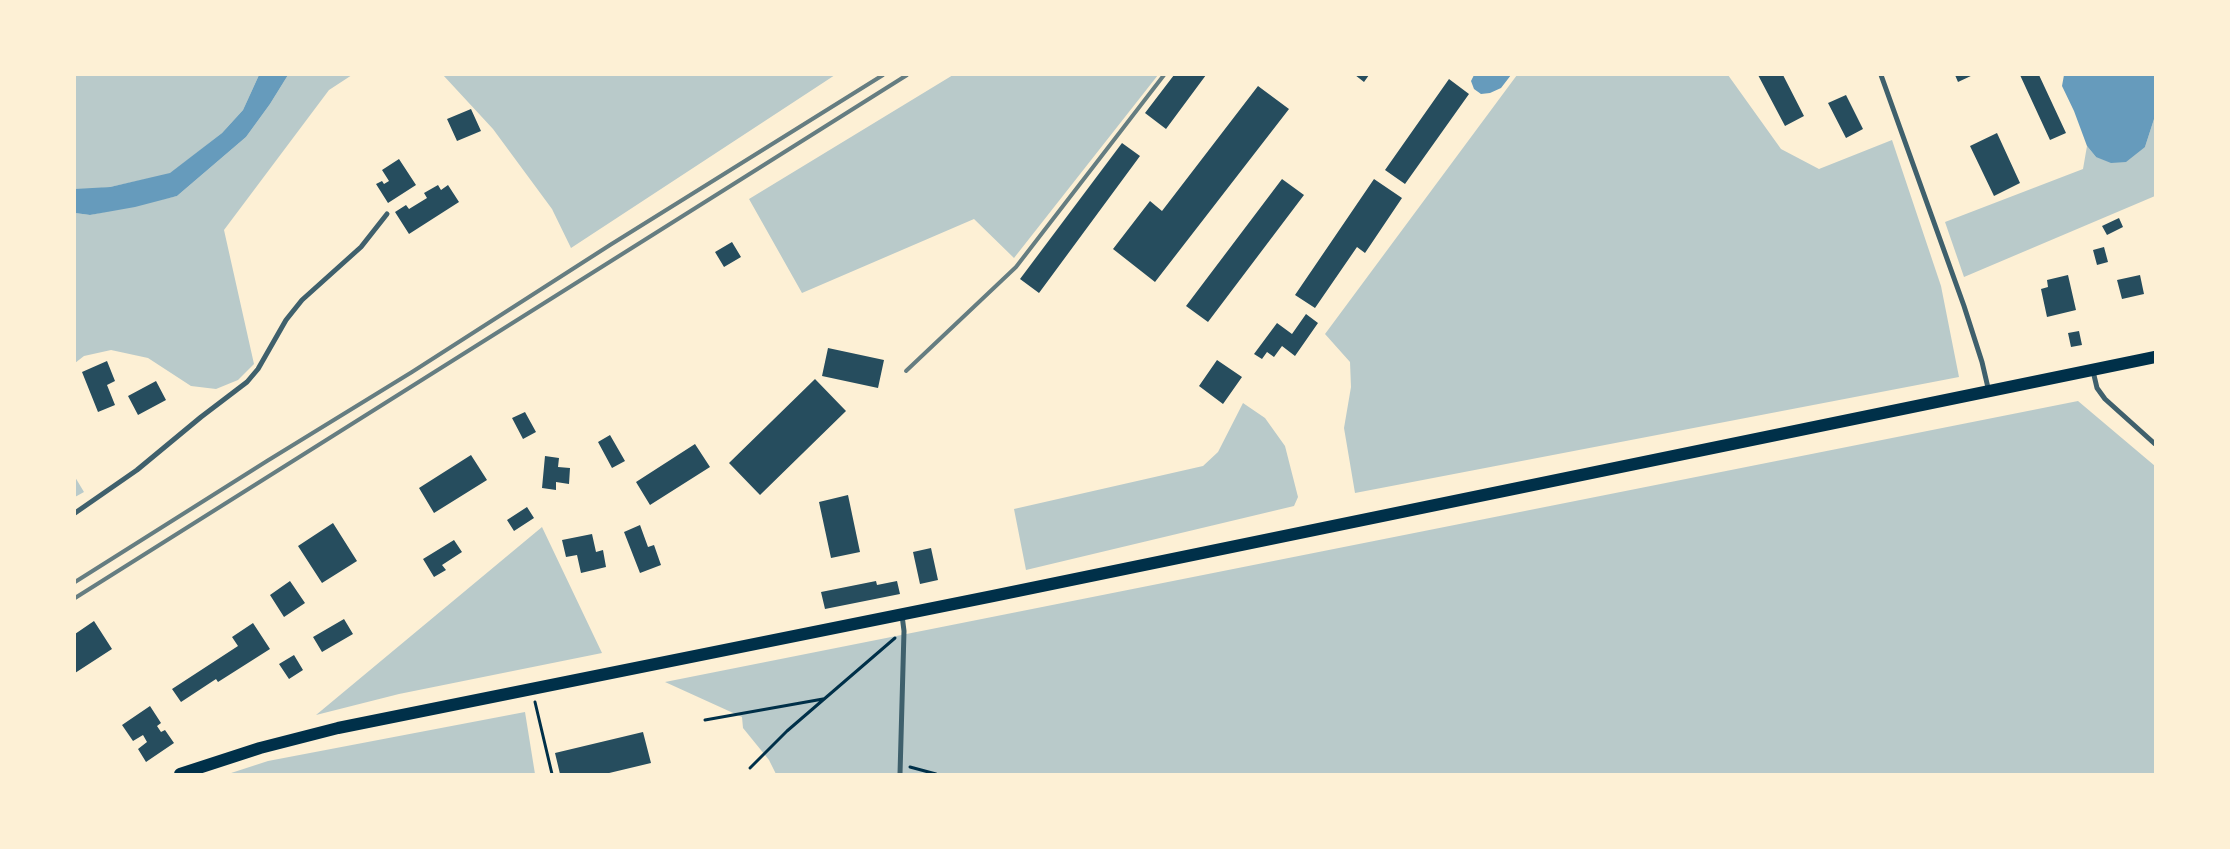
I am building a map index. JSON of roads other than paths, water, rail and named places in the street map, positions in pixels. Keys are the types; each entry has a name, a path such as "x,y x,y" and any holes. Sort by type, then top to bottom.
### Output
{"main road":[{"path":"180,774 260,748 338,728 902,615 2155,357"}],"street":[{"path":"1882,75 1964,306 1982,362 1989,392"},
{"path":"75,513 137,470 247,382 258,369 286,320 302,300 361,247 387,214"},
{"path":"2093,370 2097,388 2105,399 2155,444"},
{"path":"900,774 904,630 902,615"}],"water":[{"path":"259,75 288,75 246,137 177,196 135,207 90,215 75,213 75,189 110,187 170,173 222,133 243,110"},
{"path":"1474,75 1511,75 1501,88 1490,93 1481,94 1474,89 1471,81"},
{"path":"2064,75 2155,75 2155,116 2145,147 2126,162 2111,163 2096,157 2087,146 2062,86"}],"railway":[{"path":"75,582 883,75"},
{"path":"75,598 907,75"},
{"path":"906,371 1016,267 1164,75"}]}
